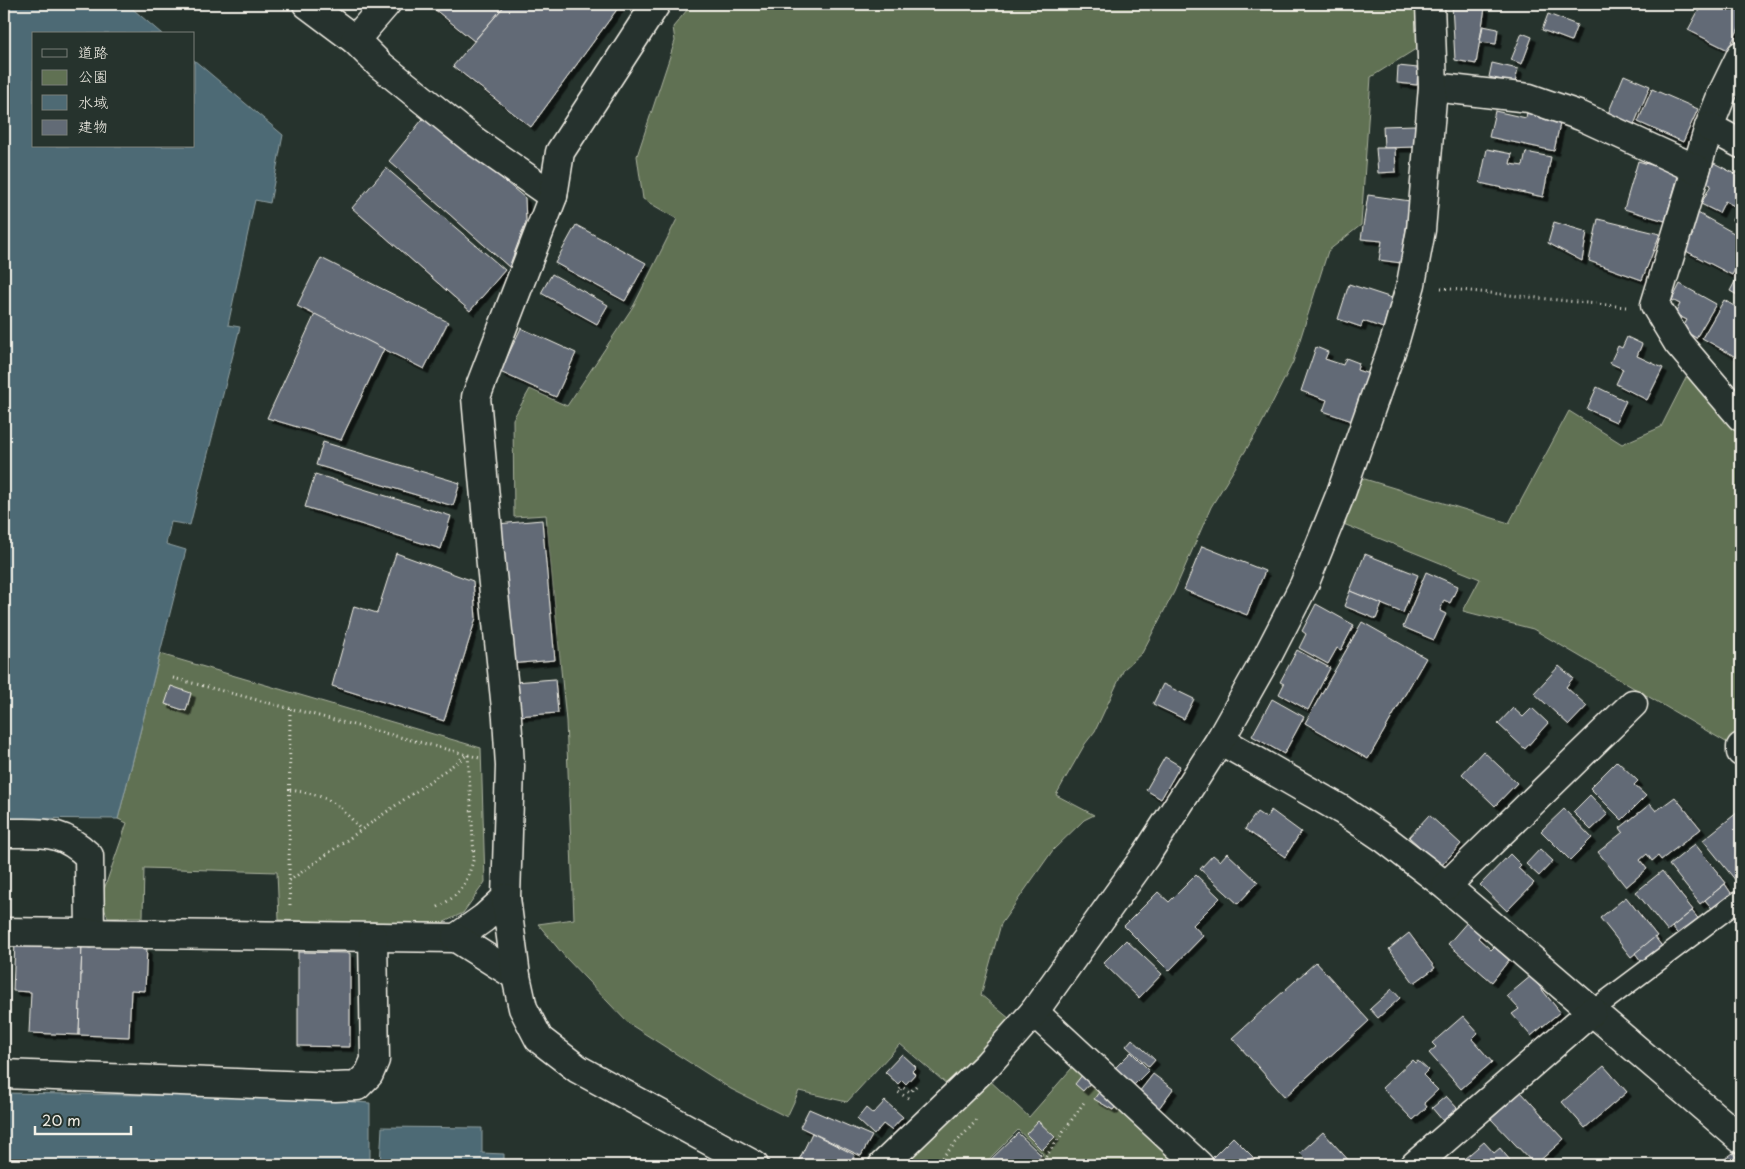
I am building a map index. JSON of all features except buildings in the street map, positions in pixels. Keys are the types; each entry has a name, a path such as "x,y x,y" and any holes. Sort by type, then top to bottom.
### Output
{"street":[{"path":"307,4 355,40 379,64 472,140 553,196"},
{"path":"355,40 386,4"},
{"path":"656,4 560,152 553,196 476,397 510,766 506,898 516,976 523,1008 539,1039 578,1069 754,1165"},
{"path":"883,1165 987,1065 1034,1012 1146,855 1220,740 1268,655 1304,585 1341,493 1392,349 1411,284 1421,230 1433,87 1430,4"},
{"path":"1739,405 1678,342 1655,306 1709,128 1722,94 1741,56"},
{"path":"1433,87 1529,98 1580,116 1696,169"},
{"path":"1709,128 1741,144"},
{"path":"1446,886 1633,704"},
{"path":"1220,740 1342,810 1386,839 1446,886 1741,1139"},
{"path":"1741,747 1741,752"},
{"path":"4,833 53,834 75,844 89,856 90,933"},
{"path":"456,938 484,918 506,898"},
{"path":"4,932 456,938 516,976"},
{"path":"4,1074 335,1087 357,1086 369,1074 375,1060 373,937"},
{"path":"1416,1165 1592,1011"},
{"path":"1034,1012 1199,1165"}],"lane":[{"path":"1592,1011 1737,902"}],"path":[{"path":"1411,284 1621,307 1655,306"},
{"path":"173,678 510,766"},
{"path":"290,709 289,905 299,905"},
{"path":"289,881 468,754"},
{"path":"430,908 438,907 454,898 470,873 474,857 468,754"},
{"path":"290,790 309,792 326,798 345,811 361,830"},
{"path":"1040,1165 1102,1075"},
{"path":"898,1092 902,1087 910,1092 917,1085"},
{"path":"935,1165 985,1112"}],"green space":[{"path":"692,4 1418,4 1419,47 1371,77 1361,225 1328,251 1293,362 1260,427 1211,507 1174,592 1142,653 1124,669 1095,731 1085,744 1056,795 1094,815 1084,820 1053,850 1001,924 981,995 1010,1019 949,1086 900,1044 847,1102 799,1091 787,1117 731,1089 628,1023 566,958 538,924 574,919 566,721 546,515 514,517 513,419 530,389 567,406 634,305 677,219 643,199 637,156 675,41 673,27"},
{"path":"1690,370 1741,435 1741,724 1731,745 1533,629 1463,611 1480,579 1341,523 1358,477 1509,523 1569,411 1622,444 1661,427"},
{"path":"160,654 481,748 485,882 463,913 436,926 279,920 277,872 144,868 143,917 108,917 100,901 127,823 118,819"},
{"path":"1078,1061 1193,1165 1035,1165 1043,1154 1018,1130 983,1165 901,1165 987,1078 1029,1117"}],"water":[{"path":"4,4 127,4 160,32 32,32 32,148 195,148 195,61 283,135 270,203 255,200 228,325 240,327 190,525 171,522 166,544 186,550 118,819 4,818"},
{"path":"4,1093 272,1097 370,1103 370,1165 4,1165"},
{"path":"382,1127 482,1128 482,1153 504,1154 504,1165 380,1165"}]}
